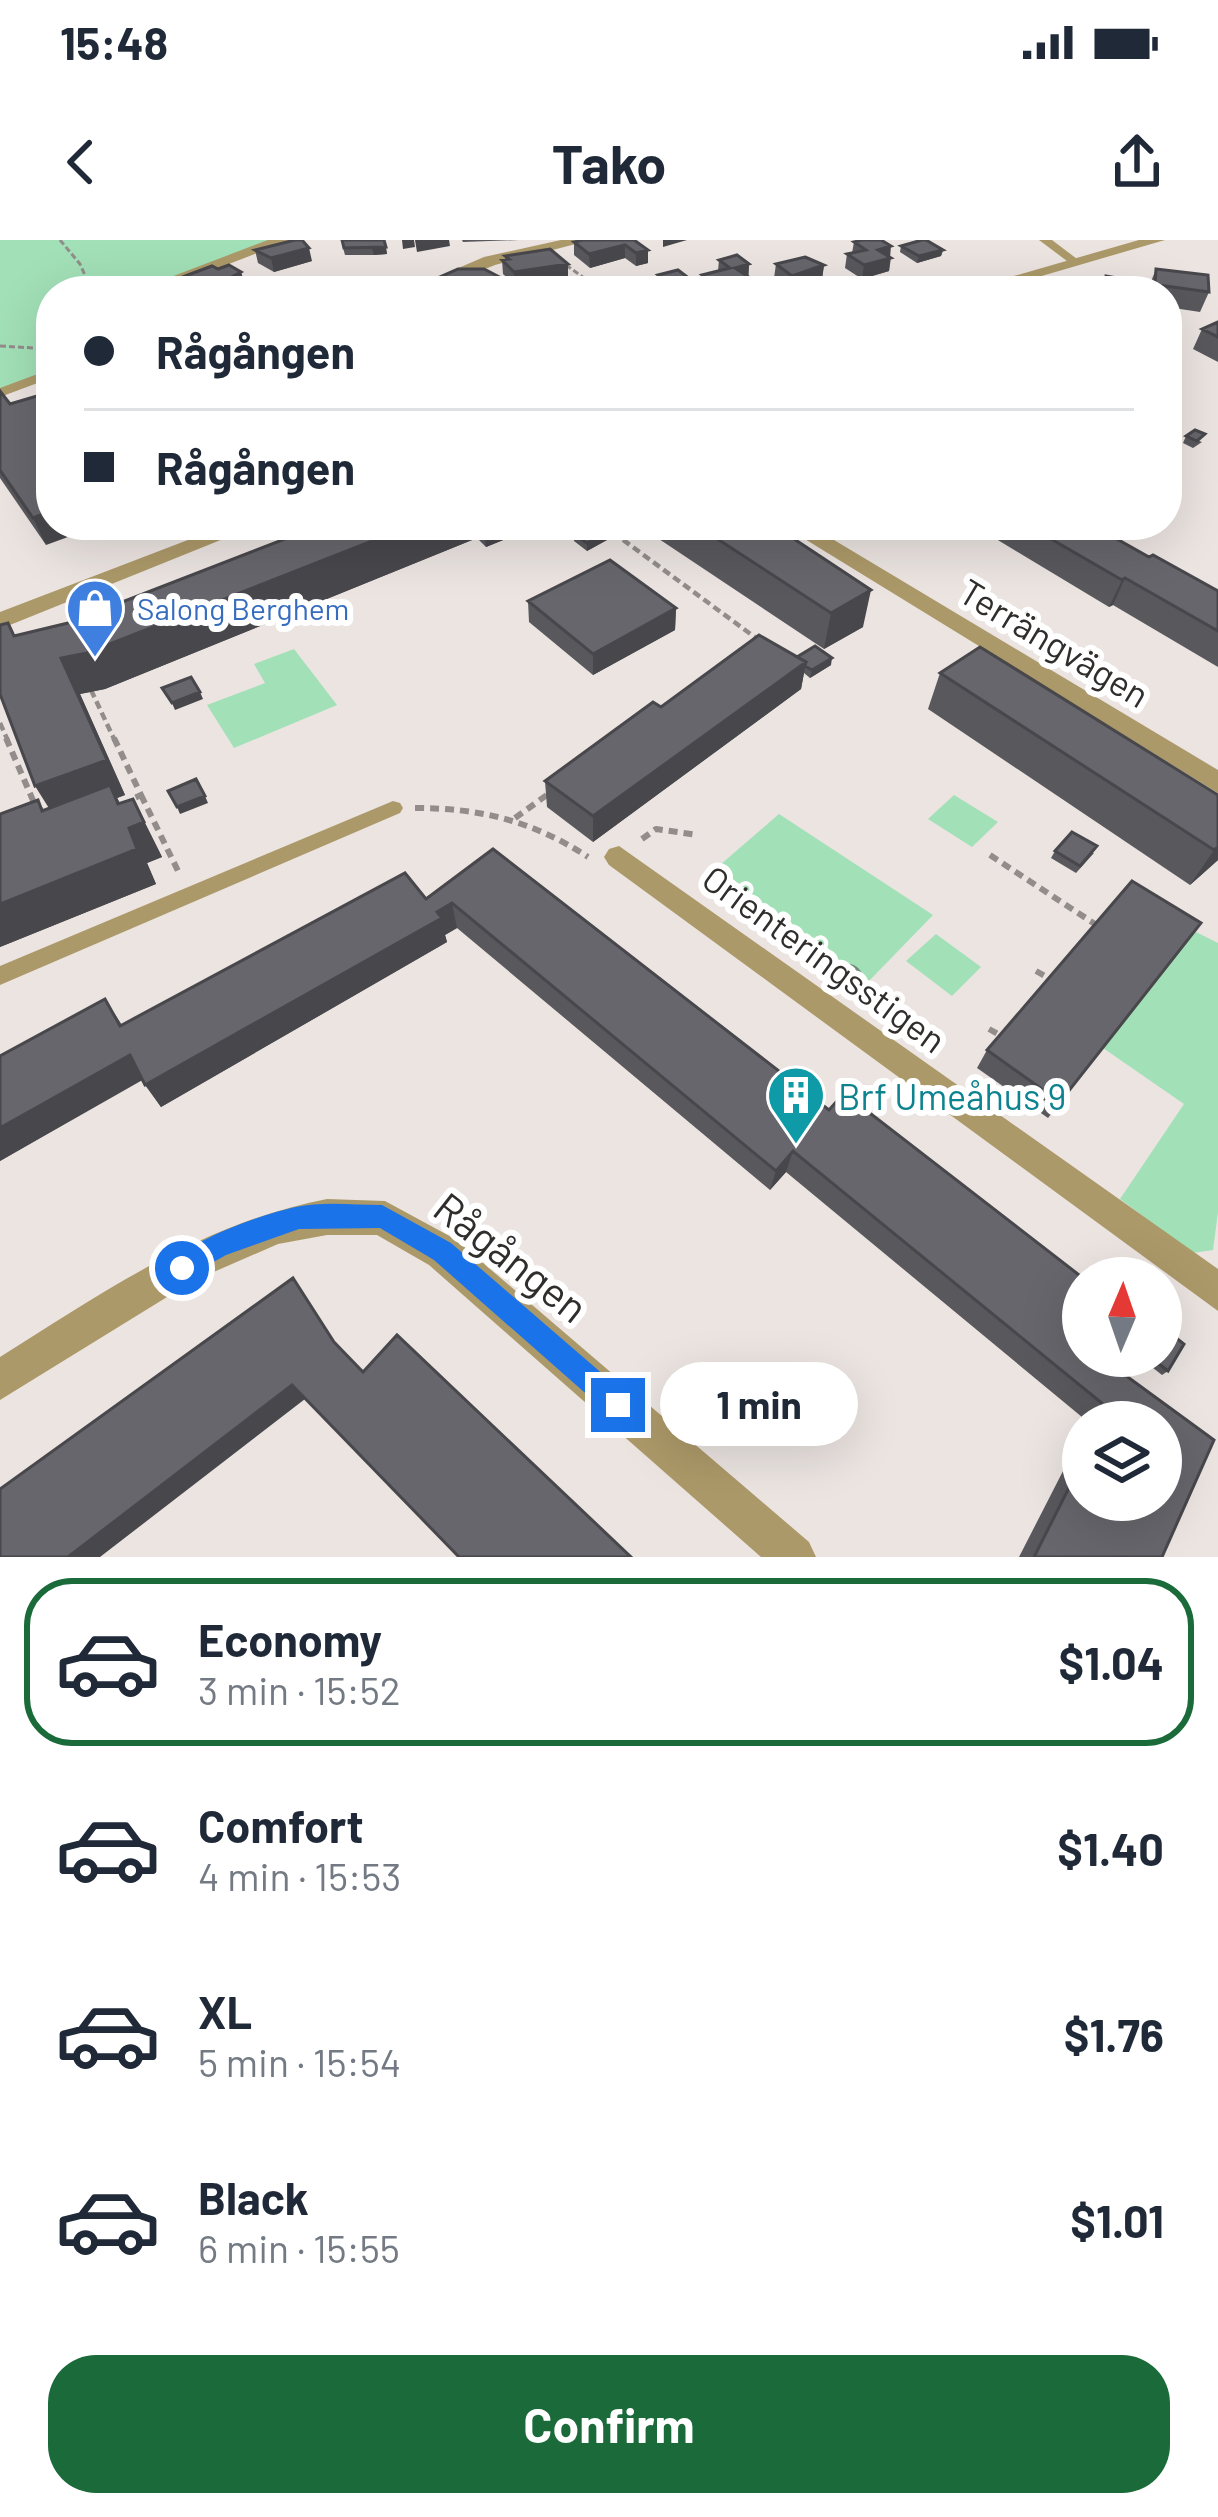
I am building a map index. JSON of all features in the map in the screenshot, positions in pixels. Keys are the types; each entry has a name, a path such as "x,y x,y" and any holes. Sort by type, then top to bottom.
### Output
{"street":[{"path":"183,276 283,240"},
{"path":"452,276 490,261 580,240"},
{"path":"1025,276 1157,240"},
{"path":"0,621 184,540"},
{"name":"Terrängvägen","path":"818,540 1218,784"},
{"name":"Orienteringsstigen","path":"620,857 1218,1292"},
{"name":"Rågången","path":"0,1380 219,1246 299,1217 382,1216 442,1252 794,1557"}],"lane":[{"path":"1045,240 1076,262"},
{"path":"0,393 36,380"},
{"path":"0,976 393,808"}],"path":[{"path":"60,240 85,276"},
{"path":"543,248 581,276"},
{"path":"0,346 36,348"},
{"path":"624,540 764,644"},
{"path":"91,690 190,896"},
{"path":"0,723 40,815"},
{"path":"515,818 553,791"},
{"path":"123,803 141,795"},
{"path":"393,808 469,809 515,818 548,829 592,860 620,857 656,829 698,835"},
{"path":"990,855 1098,926"},
{"path":"1029,881 1036,872"},
{"path":"1036,971 1052,980"},
{"path":"989,1028 1004,1037"}],"green space":[{"path":"0,240 283,240 184,276 36,276 36,379 0,393"},
{"path":"294,649 337,705 234,748 207,705 265,683 254,664"},
{"path":"954,795 998,822 972,847 928,819"},
{"path":"779,814 933,915 869,981 713,871"},
{"path":"1194,931 1218,943 1218,1212 1213,1250 1193,1253 1120,1199 1184,1104 1103,1048"},
{"path":"936,934 981,967 952,996 906,961"}],"building":[{"path":"295,240 309,248 271,258 255,250"},
{"path":"342,240 384,240 386,247 344,248"},
{"path":"634,240 648,250 636,253 625,245 589,254 574,242"},
{"path":"881,240 891,246 878,250 891,258 864,265 847,254 866,250 854,242"},
{"path":"922,240 943,250 919,256 901,246"},
{"path":"550,249 568,264 514,272 502,260 509,259 505,256"},
{"path":"737,255 749,264 735,268 747,276 702,275 730,268 719,260"},
{"path":"805,257 824,265 792,276 776,264"},
{"path":"229,265 241,272 185,276 212,266"},
{"path":"458,269 484,269 497,276 442,276"},
{"path":"1156,269 1208,275 1209,292 1182,288 1182,276 1156,276"},
{"path":"678,270 686,276 659,276"},
{"path":"1218,322 1218,337 1202,329"},
{"path":"0,391 10,404 36,396 36,517 0,470"},
{"path":"1195,430 1205,434 1197,441 1186,436"},
{"path":"282,540 375,540 87,653 61,658 107,760 35,786 0,694 0,625 8,623 14,636 68,623"},
{"path":"719,540 796,540 871,590 831,613"},
{"path":"1053,540 1119,540 1153,555 1218,591 1218,631 1125,578"},
{"path":"610,560 676,608 593,654 528,601"},
{"path":"759,635 806,662 593,816 545,781 653,702 661,707"},
{"path":"815,646 832,658 812,670 797,657"},
{"path":"980,647 1218,795 1218,847 1214,850 940,673"},
{"path":"191,677 200,692 172,703 162,688"},
{"path":"196,779 205,796 177,807 168,791"},
{"path":"110,785 118,804 133,799 144,822 129,828 137,849 0,904 0,814 38,800 42,811"},
{"path":"1072,832 1097,846 1080,866 1055,851"},
{"name":"Brf Umeåhus 9","path":"493,849 829,1110 844,1093 1062,1262 1062,1371 793,1151 776,1171 452,903 437,912 442,918 145,1085 130,1055 0,1128 0,1056 105,999 120,1026 405,873 426,899"},
{"path":"1132,881 1201,923 1060,1102 987,1050"},
{"path":"293,1278 334,1342 363,1372 397,1335 631,1557 459,1557 292,1385 68,1557 0,1557 0,1489"},
{"name":"Brf Umeåhus 9","path":"1070,1377 1128,1377 1161,1401 1099,1401"},
{"name":"Brf Umeåhus 9","path":"1182,1417 1214,1440 1182,1512"},
{"name":"Brf Umeåhus 9","path":"1062,1502 1062,1521 1178,1521 1162,1557 1034,1557"}],"place":[{"name":"Salong Berghem","path":"95,659"},
{"name":"Brf Umeåhus 9","path":"796,1146"}],"route":[{"path":"182,1268 219,1246 299,1217 382,1216 442,1252 618,1405"}]}
